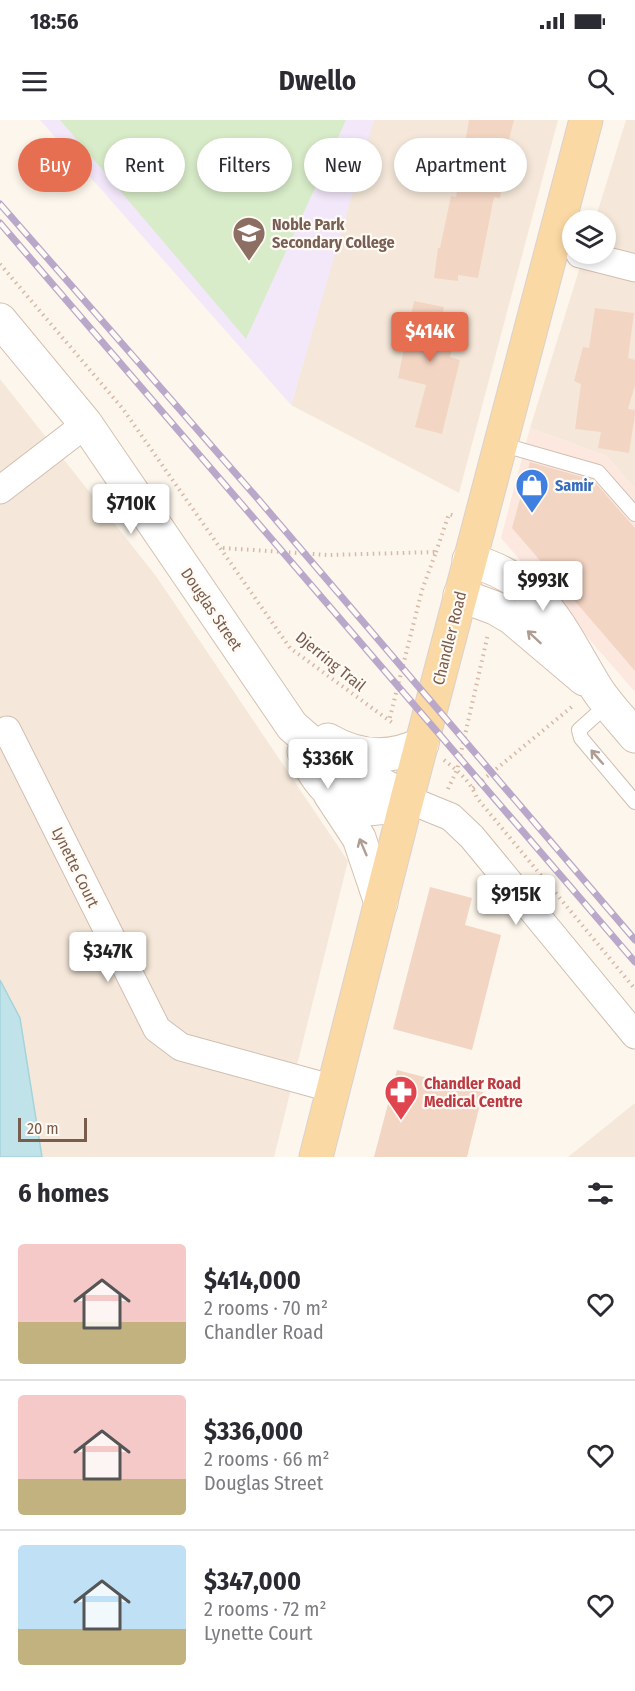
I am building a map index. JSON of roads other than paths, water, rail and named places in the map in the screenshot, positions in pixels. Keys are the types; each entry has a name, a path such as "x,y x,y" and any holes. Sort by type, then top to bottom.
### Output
{"main road":[{"name":"Chandler Road","path":"574,210 586,120"},
{"name":"Chandler Road","path":"316,1157 500,444 563,264"},
{"name":"Douglas Street","path":"0,320 86,424 287,719 306,757 321,780 341,800 365,810 387,808 407,799"},
{"path":"469,560 502,570 530,590 567,637 602,695 635,736"},
{"path":"460,595 495,608 512,618 602,695"},
{"name":"Douglas Street","path":"287,719 339,767 379,783 407,799"},
{"path":"287,719 351,752 382,754 422,744"},
{"path":"321,780 359,838 381,903"}],"street":[{"path":"616,263 635,268"},
{"path":"0,490 86,424"},
{"name":"Lynette Court","path":"7,730 157,1029 181,1047 334,1089"},
{"path":"407,799 451,817 472,837 635,1035"}],"lane":[{"path":"500,444 598,472 635,514"},
{"path":"602,695 579,730 580,738 635,802"}],"water":[{"path":"0,980 20,1018 42,1157 0,1157"}],"railway":[{"path":"0,204 258,499 635,940"},
{"path":"0,223 635,962"}],"place":[{"name":"Noble Park Secondary College","path":"249,262"},
{"name":"Samir","path":"532,514"},
{"name":"Chandler Road Medical Centre","path":"401,1121"}]}
